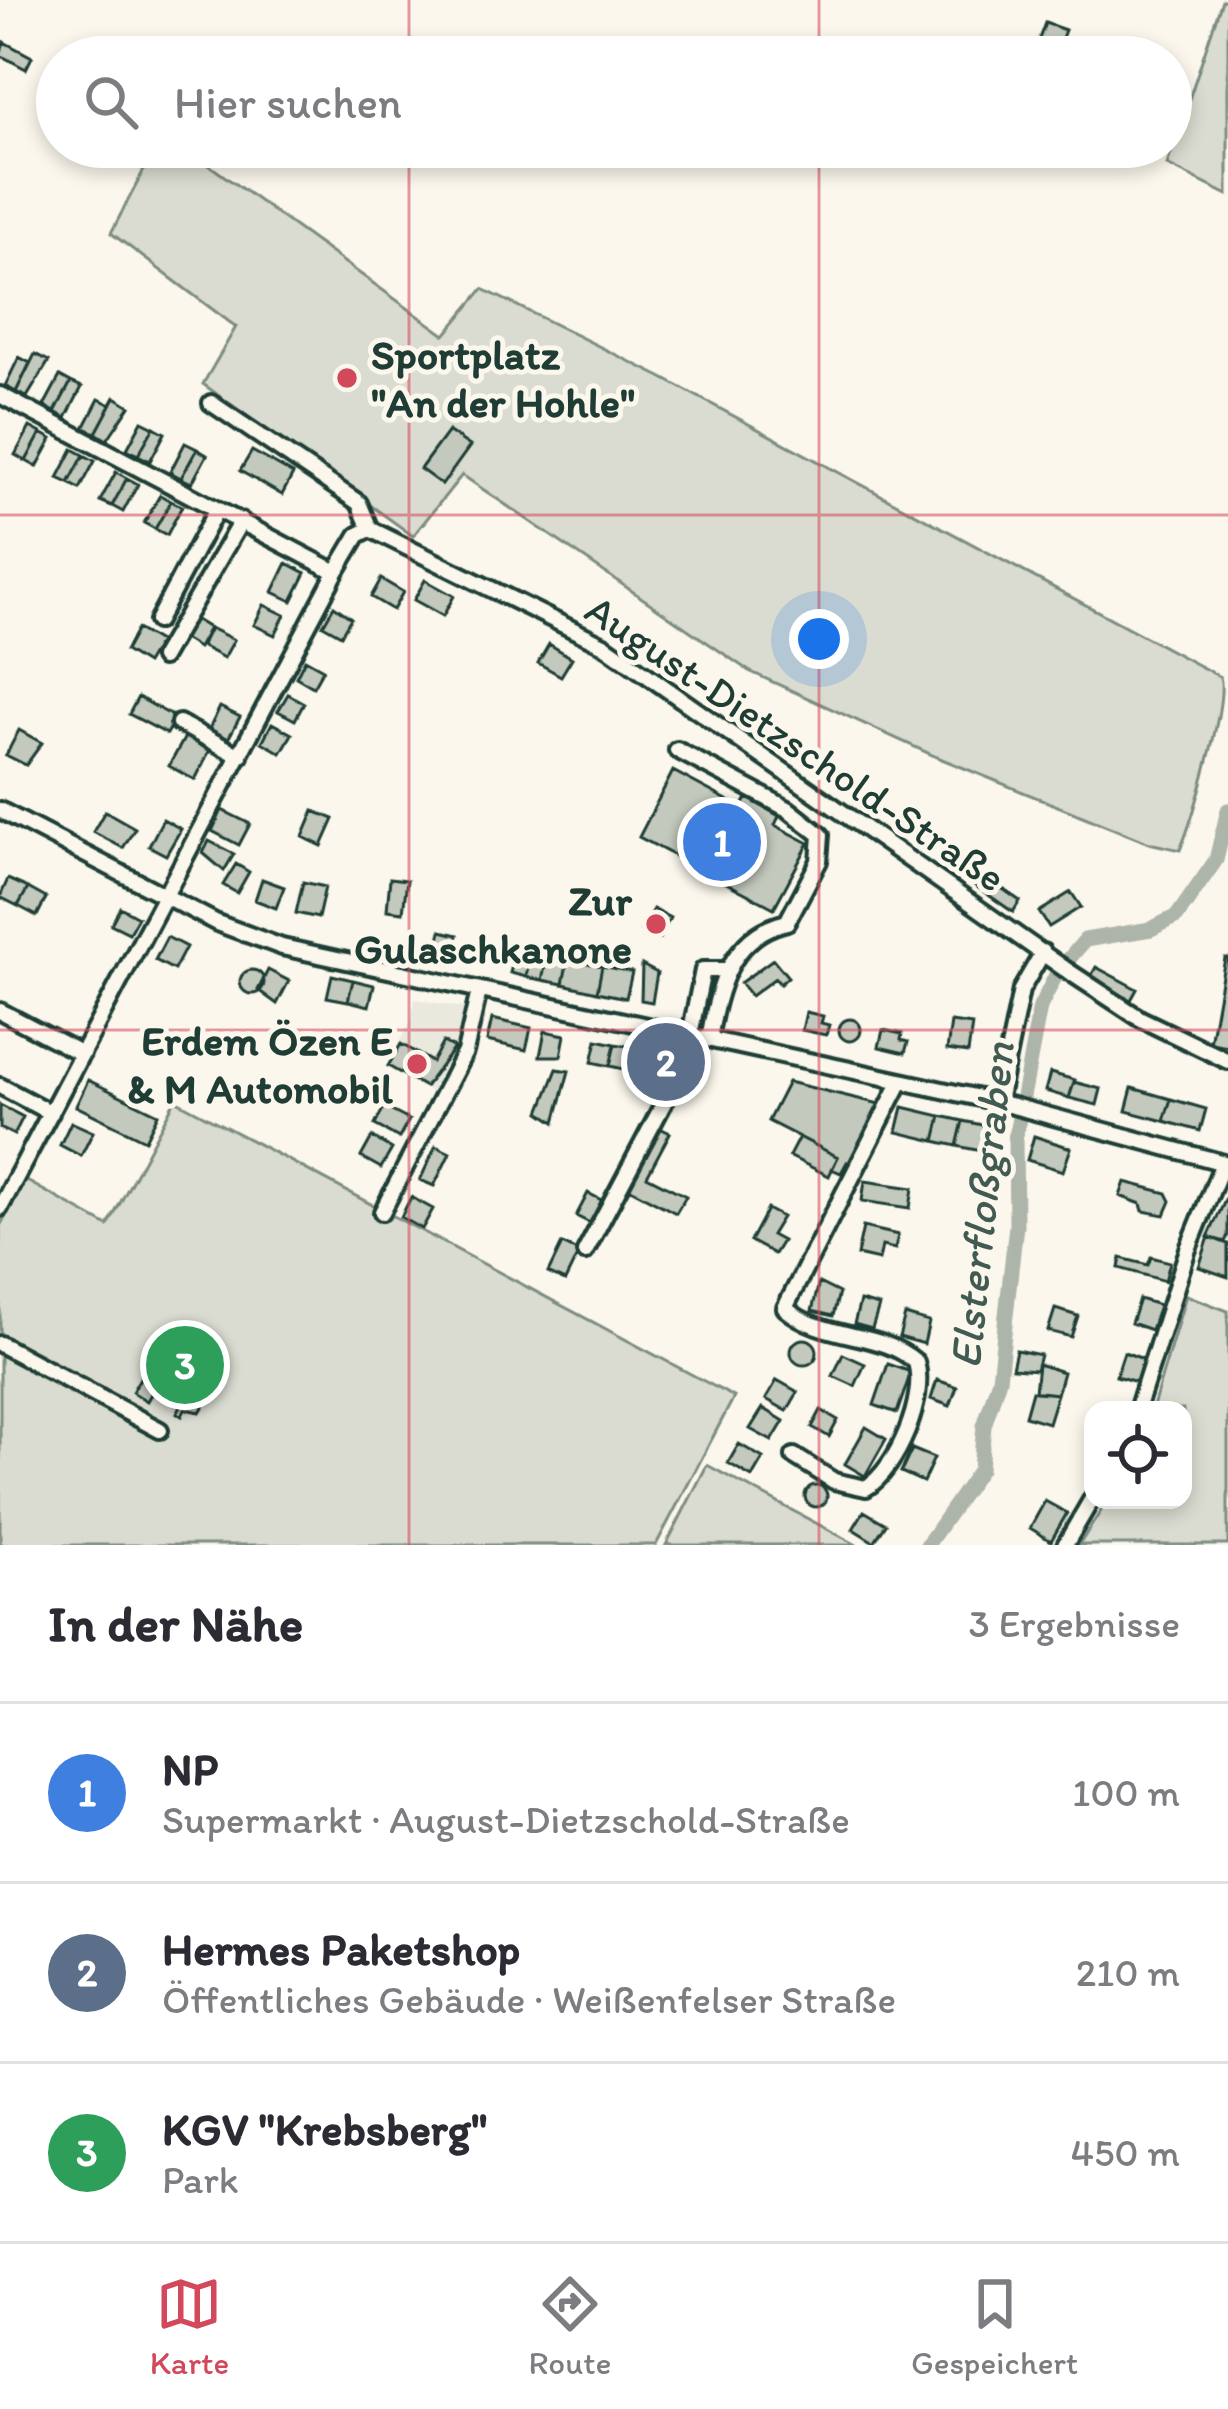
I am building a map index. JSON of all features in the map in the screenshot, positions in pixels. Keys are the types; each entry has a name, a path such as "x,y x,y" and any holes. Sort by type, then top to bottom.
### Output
{"street":[{"path":"0,395 336,572"},
{"path":"0,1208 336,572 358,535 370,529 359,503 211,403"},
{"path":"158,622 217,508"},
{"path":"162,658 241,521"},
{"name":"August-Dietzschold-Straße","path":"370,529 604,645 1141,1019 1228,1061"},
{"path":"179,723 240,756"},
{"path":"676,750 788,809 821,835 819,861 787,922 767,927 723,970 709,1039"},
{"path":"0,810 266,942 998,1102 1226,1163 1188,1249 1140,1401"},
{"path":"998,1102 1021,990 1054,960"},
{"path":"584,1252 678,1078 703,970 723,970"},
{"path":"382,1212 465,1052 479,991"},
{"path":"0,1011 82,1054"},
{"path":"794,1456 834,1480 866,1488 890,1464 920,1387 916,1363 904,1351 821,1330 785,1308 900,1083"},
{"path":"0,1086 51,1113"},
{"path":"0,1344 160,1430"},
{"path":"1065,1545 1086,1509"}],"shaded area":[{"path":"1222,0 1228,0 1228,195 1173,168 1192,168 1192,90"},
{"path":"145,168 213,168 445,335 483,289 661,377 1220,677 1214,734 1180,850 1149,843 937,757 749,671 462,475 413,536 203,384 236,327 111,233"},
{"path":"415,999 464,1008 457,1047 431,1092 388,1066 411,1021"},
{"path":"175,1100 734,1397 656,1545 0,1545 0,1226 25,1180 108,1226"},
{"path":"1186,1295 1228,1311 1228,1545 1079,1545 1102,1509 1192,1509 1192,1401 1155,1401"},
{"path":"707,1465 857,1545 666,1545"}],"building":[{"path":"1045,23 1065,30 1063,36 1040,36"},
{"path":"4,42 32,57 26,69 0,55"},
{"path":"35,354 49,361 27,397 16,392"},
{"path":"19,357 30,363 16,392 5,386"},
{"path":"60,376 71,382 55,412 44,406"},
{"path":"71,382 82,387 66,418 55,412"},
{"path":"115,397 130,406 107,440 96,433"},
{"path":"99,399 111,405 96,433 84,428"},
{"path":"142,421 154,427 138,455 127,449"},
{"path":"30,427 41,433 26,461 15,455"},
{"path":"154,427 165,433 150,461 138,455"},
{"path":"448,431 470,446 442,485 420,469"},
{"path":"41,433 52,439 37,467 26,461"},
{"path":"185,443 197,449 181,478 170,472"},
{"path":"73,449 84,455 69,483 58,478"},
{"path":"197,449 207,455 192,483 181,478"},
{"path":"252,451 293,474 282,495 240,471"},
{"path":"84,455 95,461 80,489 69,483"},
{"path":"116,472 127,478 112,506 100,501"},
{"path":"127,478 138,484 123,512 112,506"},
{"path":"160,495 171,501 155,529 144,523"},
{"path":"171,501 182,506 167,535 155,529"},
{"path":"287,563 306,573 292,601 273,592"},
{"path":"381,579 403,592 393,610 371,597"},
{"path":"425,580 454,596 443,616 414,600"},
{"path":"264,605 285,615 275,635 254,625"},
{"path":"334,606 351,618 341,635 323,625"},
{"path":"191,617 209,628 198,648 180,637"},
{"path":"210,628 234,640 224,658 201,646"},
{"path":"137,629 159,642 146,664 125,651"},
{"path":"549,644 572,658 561,676 538,663"},
{"path":"305,659 323,669 313,687 296,677"},
{"path":"288,694 304,703 295,720 278,711"},
{"path":"138,697 176,718 167,734 129,714"},
{"path":"220,707 240,717 228,739 209,729"},
{"path":"272,723 292,734 281,753 262,742"},
{"path":"19,730 42,743 26,765 6,755"},
{"path":"186,735 211,748 195,780 169,766"},
{"path":"673,771 742,808 747,798 779,816 775,825 809,843 774,908 639,837"},
{"path":"222,810 250,824 239,845 212,831"},
{"path":"105,811 135,828 123,848 93,832"},
{"path":"314,811 334,819 322,846 303,837"},
{"path":"163,819 181,829 166,855 149,846"},
{"path":"209,841 234,854 224,871 203,853"},
{"path":"236,864 249,872 237,893 223,885"},
{"path":"977,871 1020,901 1013,912 970,882"},
{"path":"390,878 407,880 403,912 387,910"},
{"path":"8,879 28,888 18,906 0,897"},
{"path":"262,879 284,887 276,908 255,900"},
{"path":"303,882 325,887 318,918 296,913"},
{"path":"28,888 46,898 37,916 18,906"},
{"path":"1071,892 1081,907 1049,927 1039,912"},
{"path":"120,907 138,917 129,933 111,924"},
{"name":"Zur Gulaschkanone","path":"653,909 670,918 659,939 641,930"},
{"path":"441,931 458,935 454,955 436,952"},
{"path":"167,937 186,947 174,970 155,960"},
{"path":"515,952 531,953 526,977 510,973"},
{"path":"531,953 547,959 542,980 526,977"},
{"path":"1228,958 1228,1046 1210,1043"},
{"path":"547,959 568,959 563,984 542,980"},
{"path":"568,959 602,966 597,992 563,984"},
{"path":"773,959 788,977 780,984 775,978 751,996 740,983"},
{"path":"642,965 657,973 652,1002 641,1000"},
{"path":"602,966 632,972 626,998 597,992"},
{"path":"1096,967 1137,989 1131,1000 1090,978"},
{"path":"252,970 264,982 252,994 240,982"},
{"path":"268,970 289,981 277,1004 258,990"},
{"path":"332,975 353,980 348,1001 327,997"},
{"path":"353,980 374,985 369,1006 348,1001"},
{"path":"806,1012 823,1016 821,1023 829,1025 826,1035 802,1030"},
{"path":"492,1019 531,1028 526,1050 487,1041"},
{"path":"850,1019 861,1030 850,1041 839,1030"},
{"path":"951,1022 972,1025 968,1053 947,1050"},
{"path":"883,1030 902,1034 901,1040 908,1042 905,1053 879,1047"},
{"path":"545,1031 565,1035 561,1056 540,1056"},
{"path":"597,1040 615,1044 610,1066 592,1062"},
{"name":"Erdem Özen E & M Automobil","path":"443,1042 454,1048 425,1087 388,1066 401,1044 432,1062"},
{"path":"615,1044 633,1047 628,1070 610,1066"},
{"path":"644,1051 680,1058 677,1077 669,1080 640,1070"},
{"path":"557,1069 569,1071 555,1122 540,1112"},
{"path":"1050,1073 1075,1080 1069,1098 1045,1091"},
{"path":"88,1080 158,1114 145,1140 76,1106"},
{"path":"788,1082 884,1105 853,1165 847,1162 841,1173 832,1169 838,1157 768,1121"},
{"path":"1074,1082 1101,1089 1097,1105 1069,1098"},
{"path":"1132,1088 1171,1099 1164,1121 1126,1111"},
{"path":"1171,1099 1206,1109 1200,1131 1164,1121"},
{"path":"0,1105 23,1117 14,1135 0,1128"},
{"path":"384,1107 409,1120 399,1138 375,1125"},
{"path":"903,1107 941,1116 935,1141 897,1132"},
{"path":"941,1116 963,1121 957,1146 935,1141"},
{"path":"963,1121 987,1126 981,1151 957,1146"},
{"path":"71,1122 93,1132 81,1156 60,1145"},
{"path":"658,1127 670,1133 647,1176 686,1196 676,1213 627,1187"},
{"path":"1034,1136 1071,1148 1063,1171 1027,1160"},
{"path":"372,1137 392,1149 381,1168 361,1157"},
{"path":"799,1137 838,1157 829,1176 789,1156"},
{"path":"436,1146 450,1153 434,1186 420,1180"},
{"path":"865,1181 913,1188 910,1208 862,1201"},
{"path":"1125,1182 1167,1193 1171,1201 1165,1215 1143,1211 1141,1204 1120,1196"},
{"path":"588,1193 605,1202 594,1225 576,1216"},
{"path":"1228,1194 1228,1235 1225,1242 1208,1237"},
{"path":"411,1197 433,1209 422,1229 401,1217"},
{"path":"767,1209 782,1217 771,1235 782,1241 774,1254 750,1241"},
{"path":"863,1227 898,1235 895,1249 882,1246 879,1260 857,1255"},
{"path":"1209,1237 1228,1244 1228,1277 1199,1267"},
{"path":"562,1244 579,1252 565,1281 548,1273"},
{"path":"1151,1257 1170,1262 1165,1281 1119,1268 1121,1258 1148,1265"},
{"path":"819,1283 839,1293 833,1316 812,1311"},
{"path":"1139,1299 1159,1305 1151,1330 1131,1323"},
{"path":"860,1301 879,1306 872,1329 854,1324"},
{"path":"1055,1309 1078,1316 1071,1337 1048,1331"},
{"path":"905,1315 929,1322 924,1344 899,1337"},
{"path":"804,1339 817,1352 804,1365 791,1352"},
{"path":"159,1345 174,1353 147,1401 132,1392"},
{"path":"1016,1350 1040,1355 1036,1370 1012,1368"},
{"path":"1124,1352 1143,1359 1136,1382 1116,1376"},
{"path":"843,1354 865,1364 855,1386 833,1376"},
{"path":"888,1364 911,1372 897,1413 874,1405"},
{"path":"1038,1364 1063,1372 1057,1394 1035,1392"},
{"path":"777,1380 798,1392 787,1411 766,1399"},
{"path":"937,1380 957,1387 950,1406 931,1399"},
{"path":"1032,1391 1057,1394 1048,1423 1025,1416"},
{"path":"188,1392 206,1402 200,1412 185,1409 182,1416 177,1413"},
{"path":"763,1408 784,1421 772,1441 750,1429"},
{"path":"821,1410 838,1420 829,1437 812,1427"},
{"path":"866,1427 886,1439 865,1476 845,1464"},
{"path":"739,1444 763,1458 752,1477 728,1463"},
{"path":"912,1449 934,1458 923,1482 901,1472"},
{"path":"816,1485 827,1496 816,1507 805,1496"},
{"path":"1045,1501 1067,1513 1051,1541 1030,1528"},
{"path":"864,1511 886,1524 874,1542 853,1529"}],"waterway":[{"name":"Elsterfloßgraben","path":"927,1545 980,1469 984,1426 999,1379 1016,1225 1015,1139 1040,1007 1057,973 1085,940 1151,929 1177,916 1216,860 1228,810"}],"place":[{"name":"Sportplatz \"An der Hohle\"","path":"347,378"},
{"name":"NP","path":"722,842"},
{"name":"Zur Gulaschkanone","path":"656,924"},
{"name":"Hermes Paketshop","path":"666,1062"},
{"name":"Erdem Özen E & M Automobil","path":"417,1064"},
{"name":"KGV \"Krebsberg\"","path":"185,1365"}]}
